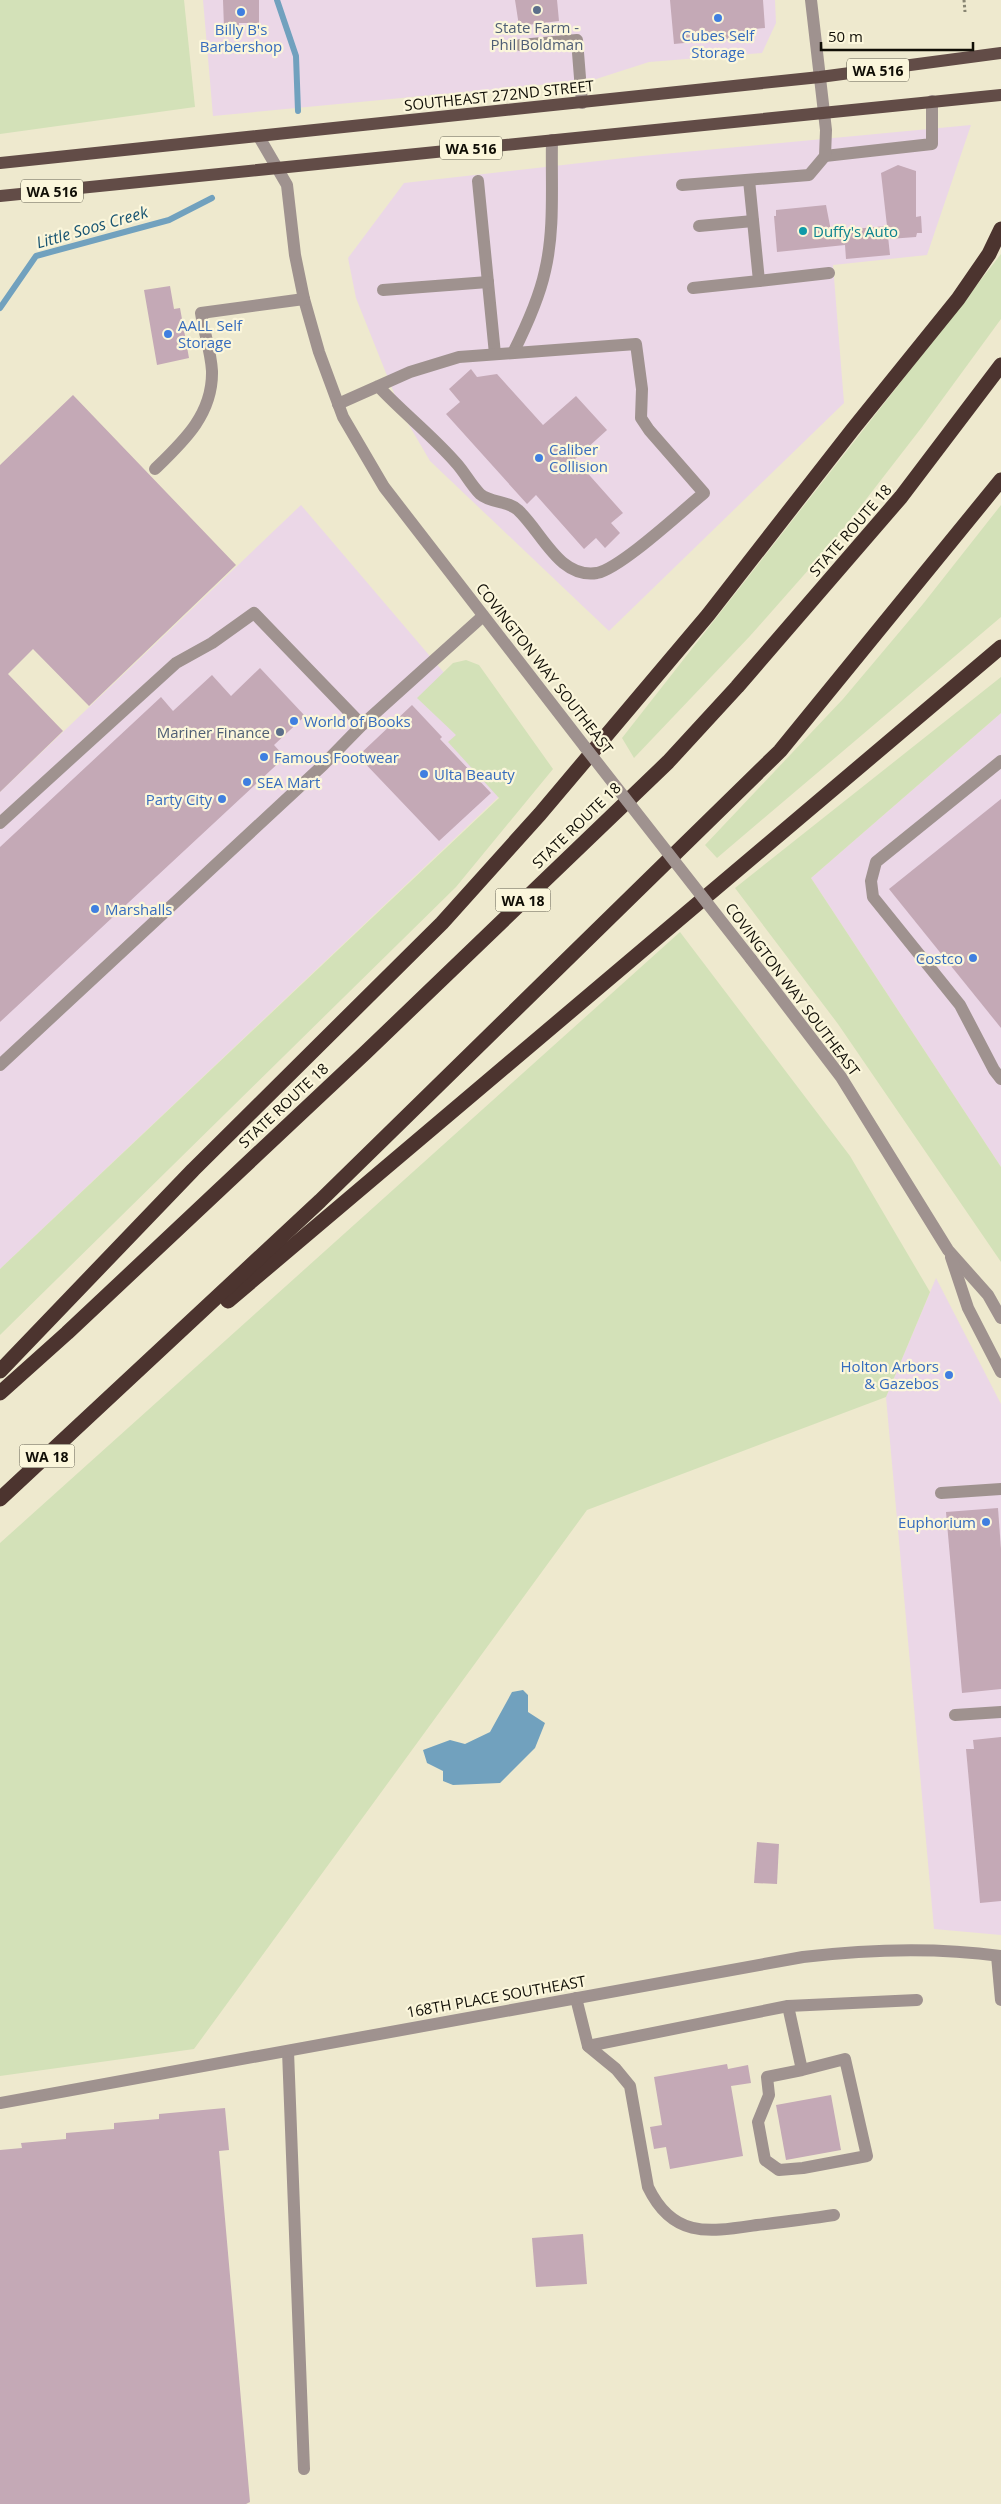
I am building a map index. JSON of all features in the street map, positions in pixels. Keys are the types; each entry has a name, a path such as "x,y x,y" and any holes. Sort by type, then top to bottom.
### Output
{"highway":[{"path":"0,1371 193,1170 442,923 540,814 708,615 853,429 958,299 989,254 1001,229"},
{"name":"STATE ROUTE 18","path":"0,1393 68,1333 668,762 737,687 901,497 1001,365"},
{"name":"WA 18","path":"0,1499 95,1413 320,1201 780,752 1001,480"},
{"path":"95,1413 1001,647"}],"main road":[{"name":"SOUTHEAST 272ND STREET","path":"0,163 820,77 1001,53"},
{"name":"WA 516","path":"0,196 278,169 932,100 1001,95"}],"street":[{"path":"682,185 809,175 825,156 825,111 812,0"},
{"path":"520,45 577,40 582,103"},
{"path":"825,156 932,144 932,100"},
{"name":"COVINGTON WAY SOUTHEAST","path":"259,137 287,185 295,255 304,299 319,352 343,417 384,487 841,1077 948,1250 988,1295 1001,1318"},
{"path":"513,353 529,321 545,271 551,226 552,140"},
{"path":"749,180 759,281"},
{"path":"478,181 495,354"},
{"path":"699,226 753,221"},
{"path":"693,288 829,273"},
{"path":"383,290 488,282"},
{"path":"156,469 191,434 203,412 212,370 201,314 304,299"},
{"path":"338,404 378,386 410,372 459,357 636,344 642,390 641,418 649,430 704,493 623,560 607,570 585,573 563,564 537,529 516,508 481,495 457,463 403,413 378,386"},
{"path":"0,823 176,662 212,644 254,613 362,725"},
{"path":"0,1065 316,771 362,725 483,616"},
{"path":"1001,761 876,862 871,881 873,897 960,1005 994,1070 1001,1079"},
{"name":"COVINGTON WAY SOUTHEAST","path":"948,1250 968,1308 1001,1372"},
{"path":"941,1493 1001,1489"},
{"path":"955,1715 1001,1712"},
{"name":"168TH PLACE SOUTHEAST","path":"0,2103 803,1957 846,1952 934,1950 999,1956"},
{"path":"999,1956 1001,2000"},
{"path":"576,1998 588,2046 616,2069 630,2086 648,2187 654,2199 672,2219 691,2228 712,2231 834,2215"},
{"path":"588,2046 788,2006 917,2000"},
{"path":"788,2006 802,2070"},
{"path":"288,2051 304,2469"},
{"path":"845,2059 866,2156 803,2168 779,2170 765,2160 758,2122 768,2095 767,2077 802,2070 845,2059"}],"path":[{"path":"964,0 965,12"}],"shaded area":[{"path":"203,0 775,0 776,23 762,53 649,62 593,80 213,116"},
{"path":"971,125 927,255 833,265 844,403 609,631 430,461 402,413 356,298 348,258 404,183 642,156"},
{"path":"301,505 527,770 0,1269 0,792"},
{"path":"1001,713 1001,1167 811,878"},
{"path":"936,1278 1001,1404 1001,1935 934,1929 886,1397"}],"green space":[{"path":"0,0 184,0 195,107 0,134"},
{"path":"1001,254 1001,319 922,427 833,542 750,636 634,758 622,738"},
{"path":"1001,505 1001,617 717,858 705,845 843,699 923,604"},
{"path":"466,660 479,665 553,769 456,887 0,1335 0,1269 499,798 448,742 456,735 417,698 453,663"},
{"path":"1001,677 1001,713 811,878 1001,1167 1001,1262 838,1024 735,888"},
{"path":"680,932 850,1156 930,1292 886,1397 587,1510 194,2049 0,2076 0,1543"}],"water":[{"path":"523,1690 528,1695 528,1712 545,1723 535,1748 500,1783 453,1785 443,1781 443,1771 427,1763 423,1750 450,1740 465,1744 490,1732 512,1692"}],"building":[{"name":"Billy B's Barbershop","path":"223,0 259,0 259,23 239,23 239,27 224,28"},
{"name":"State Farm - Phil Boldman","path":"515,0 557,0 559,21 519,26"},
{"name":"Cubes Self Storage","path":"670,0 763,0 765,28 746,30 747,37 674,44"},
{"path":"898,165 916,171 916,217 921,216 922,233 917,233 916,237 889,239 887,227 890,255 846,259 845,245 777,252 774,216 776,216 776,210 826,205 831,231 887,226 881,173"},
{"name":"AALL Self Storage","path":"170,286 174,309 180,308 189,358 157,365 144,290"},
{"path":"471,369 477,377 497,374 543,425 576,396 607,430 575,459 623,513 611,523 620,533 605,548 596,538 584,549 536,495 527,504 446,414 460,402 449,389"},
{"path":"73,395 236,565 89,706 33,649 8,674 63,731 0,792 0,465"},
{"path":"260,668 305,716 274,745 285,757 0,1022 0,847 161,697 173,711 212,675 231,696"},
{"name":"Ulta Beauty","path":"412,705 442,737 440,739 491,793 439,841 358,756"},
{"name":"Costco","path":"1001,799 1001,1028 889,889"},
{"path":"998,1508 1001,1549 1001,1689 962,1693 946,1512"},
{"path":"1001,1737 1001,1901 980,1903 966,1749 974,1749 973,1740"},
{"path":"757,1842 779,1844 777,1884 754,1883"},
{"path":"727,2064 728,2069 748,2065 751,2083 731,2086 743,2156 670,2169 666,2147 654,2149 650,2127 662,2125 654,2077"},
{"path":"831,2095 841,2150 786,2160 776,2105"},
{"path":"225,2108 229,2150 219,2151 250,2502 246,2504 0,2504 0,2150 22,2148 21,2143 66,2139 66,2133 114,2129 114,2123 159,2119 159,2114"},
{"path":"583,2234 587,2284 536,2287 532,2238"}],"waterway":[{"name":"Little Soos Creek","path":"277,0 296,56 298,111"},
{"name":"Little Soos Creek","path":"0,308 36,256 169,220 212,198"}],"place":[{"name":"State Farm - Phil Boldman","path":"537,10"},
{"name":"Billy B's Barbershop","path":"241,12"},
{"name":"Cubes Self Storage","path":"718,18"},
{"name":"Duffy's Auto","path":"803,231"},
{"name":"AALL Self Storage","path":"168,334"},
{"name":"Caliber Collision","path":"539,458"},
{"name":"World of Books","path":"294,721"},
{"name":"Mariner Finance","path":"280,732"},
{"name":"Famous Footwear","path":"264,757"},
{"name":"Ulta Beauty","path":"424,774"},
{"name":"SEA Mart","path":"247,782"},
{"name":"Party City","path":"222,799"},
{"name":"Marshalls","path":"95,909"},
{"name":"Costco","path":"973,958"},
{"name":"Holton Arbors & Gazebos","path":"949,1375"},
{"name":"Euphorium","path":"986,1522"}]}
